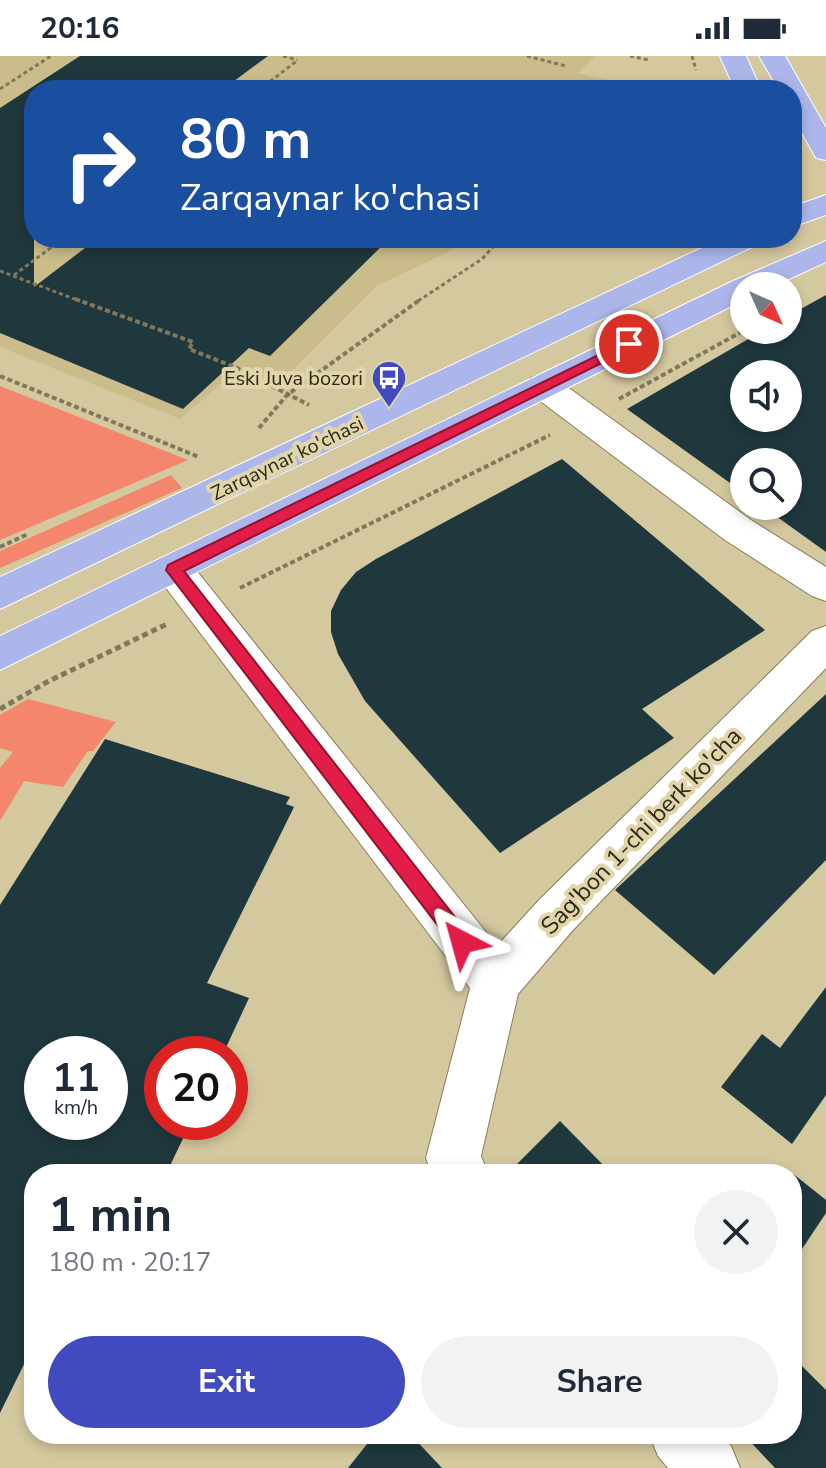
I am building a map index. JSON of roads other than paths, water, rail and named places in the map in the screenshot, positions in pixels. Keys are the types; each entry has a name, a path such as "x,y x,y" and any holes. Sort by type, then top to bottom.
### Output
{"main road":[{"path":"733,56 744,80"},
{"path":"772,56 786,80"},
{"path":"802,114 820,156"},
{"path":"802,214 826,204"},
{"name":"Zarqaynar ko'chasi","path":"0,594 722,248"},
{"path":"778,272 826,250"},
{"path":"0,654 730,295"}],"street":[{"path":"543,386 738,530 826,586"},
{"path":"174,570 496,983"},
{"name":"Sag'bon 1-chi berk ko'cha","path":"456,1164 453,1158 496,983 556,915 826,642"},
{"path":"689,1444 709,1468"}],"place":[{"name":"Eski Juva bozori","path":"389,409"}]}
